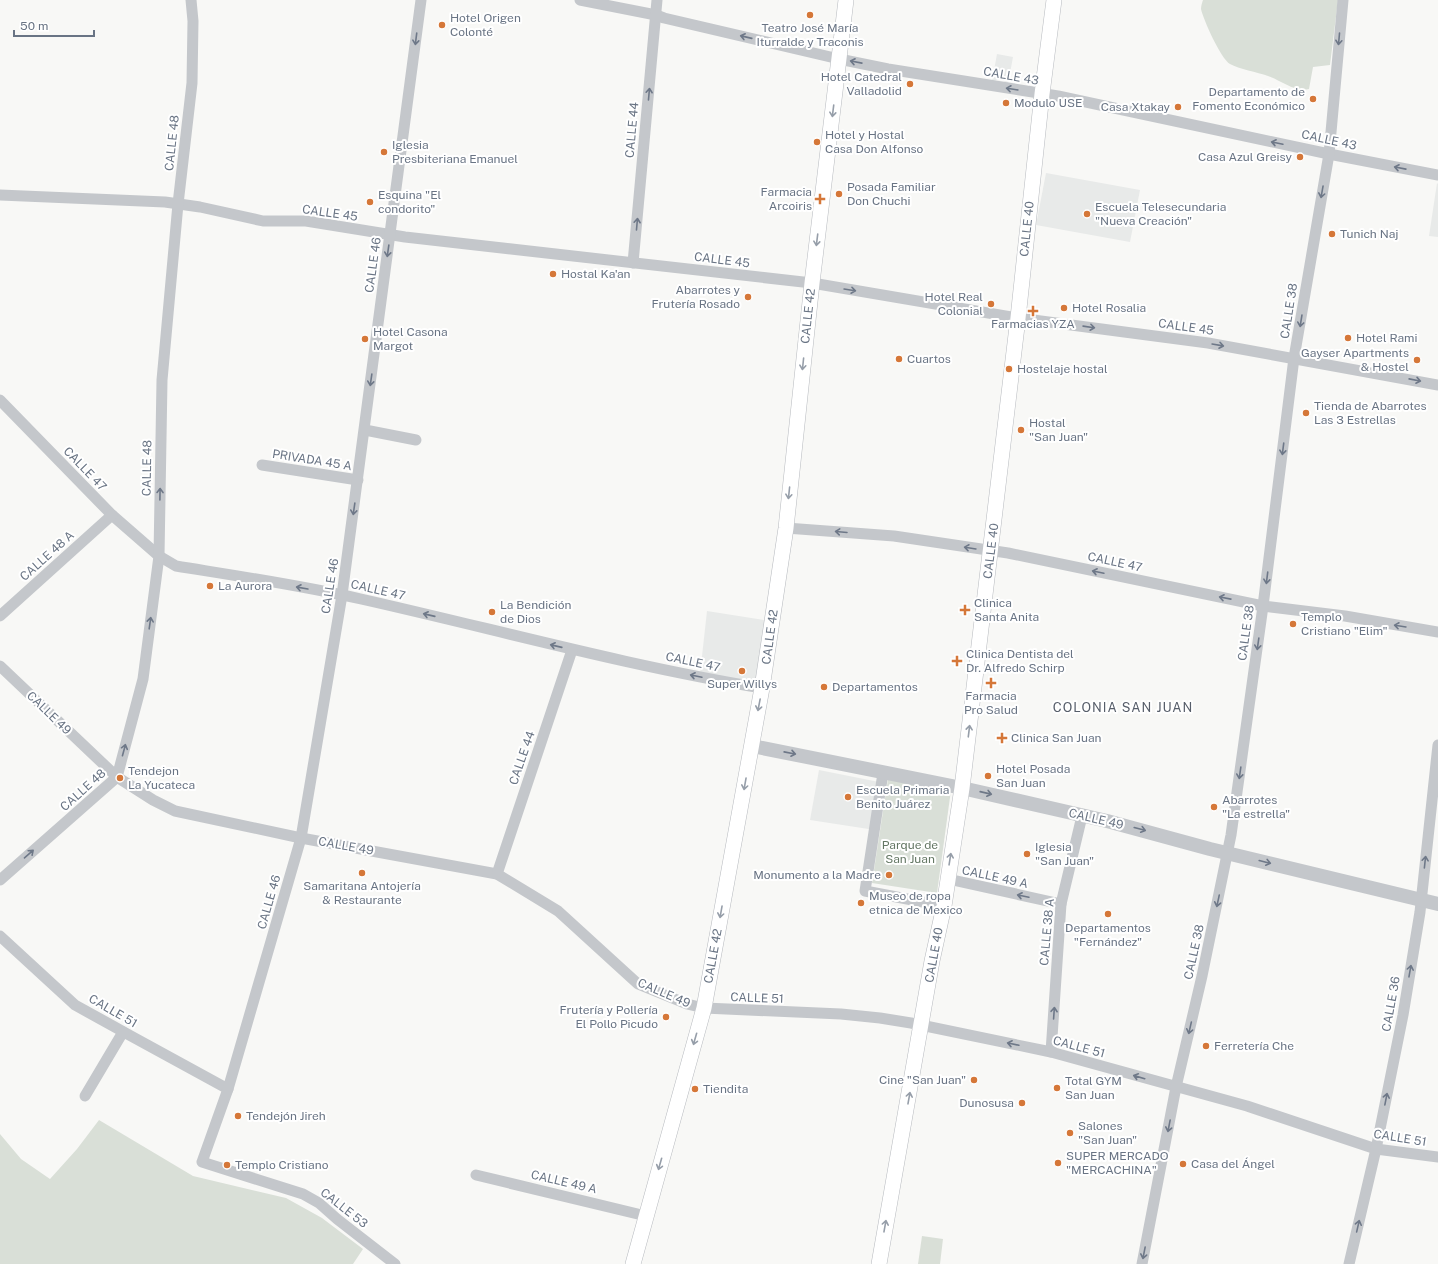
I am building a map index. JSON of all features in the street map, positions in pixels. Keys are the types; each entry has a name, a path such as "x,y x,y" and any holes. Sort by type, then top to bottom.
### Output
{"main road":[{"name":"CALLE 42","path":"633,1264 704,1008 762,688 786,528 812,283 846,0"},
{"name":"CALLE 40","path":"879,1264 932,961 944,906 962,788 991,551 1042,94 1054,0"}],"street":[{"name":"CALLE 48","path":"0,880 116,777 143,679 159,556 162,380 178,204 192,83 193,21 191,0"},
{"name":"CALLE 46","path":"202,1162 228,1089 301,838 342,595 421,0"},
{"name":"CALLE 43","path":"580,0 656,15 839,59 1074,100 1328,154 1438,175"},
{"name":"CALLE 44","path":"633,263 657,0"},
{"name":"CALLE 38","path":"1142,1264 1176,1087 1202,976 1228,853 1263,606 1294,358 1328,154 1343,0"},
{"name":"CALLE 45","path":"0,195 164,202 200,207 263,221 306,221 390,235 812,283 1018,318 1208,343 1438,385"},
{"name":"CALLE 47","path":"0,400 112,515 159,556 176,566 342,595 572,650 714,680 762,688"},
{"path":"365,430 416,440"},
{"name":"PRIVADA 45 A","path":"262,465 358,480"},
{"name":"CALLE 48 A","path":"0,616 112,515"},
{"name":"CALLE 47","path":"786,528 894,536 991,551 1263,606 1345,616 1438,632"},
{"name":"CALLE 44","path":"497,874 572,650"},
{"name":"CALLE 49","path":"0,666 116,777 153,800 175,811 301,838 497,874 558,911 638,984 687,1004 704,1008"},
{"name":"CALLE 36","path":"1349,1264 1376,1149 1403,1015 1420,912 1438,745"},
{"name":"CALLE 49","path":"752,746 823,759 883,773 962,788 1082,816 1107,820 1228,853 1438,904"},
{"path":"883,773 865,891 944,906"},
{"name":"CALLE 38 A","path":"1051,1052 1061,904 1082,816"},
{"name":"CALLE 49 A","path":"948,879 1061,904"},
{"name":"CALLE 51","path":"0,936 75,1005 228,1089"},
{"name":"CALLE 51","path":"704,1008 841,1014 880,1018 922,1025 1051,1052 1247,1106 1376,1149 1438,1157"},
{"path":"85,1096 123,1032"},
{"name":"CALLE 53","path":"202,1162 303,1194 319,1202 337,1219 395,1264"},
{"name":"CALLE 49 A","path":"476,1175 646,1216"}],"shaded area":[{"path":"997,54 1013,57 1008,84 1001,79 992,81"},
{"name":"Escuela Telesecundaria \"Nueva Creación\"","path":"1046,173 1140,190 1130,242 1036,225"},
{"path":"1437,183 1438,184 1438,237 1429,236"},
{"path":"707,611 770,621 760,684 700,674"},
{"name":"Escuela Primaria Benito Juárez","path":"819,770 879,782 875,830 810,820"}],"green space":[{"path":"1203,0 1338,0 1330,65 1313,67 1309,89 1304,90 1293,88 1268,76 1230,64 1226,61 1217,47 1205,21 1201,9"},
{"name":"Parque de San Juan","path":"888,779 951,790 937,893 872,883"},
{"path":"99,1120 193,1176 286,1198 322,1218 363,1249 353,1264 0,1264 0,1134 21,1159 50,1179 77,1149"},
{"path":"922,1236 943,1239 940,1264 918,1264"}],"place":[{"name":"Teatro José María Iturralde y Traconis","path":"810,15"},
{"name":"Hotel Origen Colonté","path":"442,25"},
{"name":"Hotel Catedral Valladolid","path":"910,84"},
{"name":"Departamento de Fomento Económico","path":"1313,99"},
{"name":"Modulo USE","path":"1006,103"},
{"name":"Casa Xtakay","path":"1178,107"},
{"name":"Hotel y Hostal Casa Don Alfonso","path":"817,142"},
{"name":"Iglesia Presbiteriana Emanuel","path":"384,152"},
{"name":"Casa Azul Greisy","path":"1300,157"},
{"name":"Posada Familiar Don Chuchi","path":"839,194"},
{"name":"Farmacia Arcoiris","path":"820,199"},
{"name":"Esquina \"El condorito\"","path":"370,202"},
{"name":"Escuela Telesecundaria \"Nueva Creación\"","path":"1087,214"},
{"name":"Tunich Naj","path":"1332,234"},
{"name":"Hostal Ka'an","path":"553,274"},
{"name":"Abarrotes y Frutería Rosado","path":"748,297"},
{"name":"Hotel Real Colonial","path":"991,304"},
{"name":"Hotel Rosalia","path":"1064,308"},
{"name":"Farmacias YZA","path":"1033,311"},
{"name":"Hotel Rami","path":"1348,338"},
{"name":"Hotel Casona Margot","path":"365,339"},
{"name":"Cuartos","path":"899,359"},
{"name":"Gayser Apartments & Hostel","path":"1417,360"},
{"name":"Hostelaje hostal","path":"1009,369"},
{"name":"Tienda de Abarrotes Las 3 Estrellas","path":"1306,413"},
{"name":"Hostal \"San Juan\"","path":"1021,430"},
{"name":"La Aurora","path":"210,586"},
{"name":"Clinica Santa Anita","path":"965,610"},
{"name":"La Bendición de Dios","path":"492,612"},
{"name":"Templo Cristiano \"Elim\"","path":"1293,624"},
{"name":"Clinica Dentista del Dr. Alfredo Schirp","path":"957,661"},
{"name":"Super Willys","path":"742,671"},
{"name":"Farmacia Pro Salud","path":"991,683"},
{"name":"Departamentos","path":"824,687"},
{"name":"Clinica San Juan","path":"1002,738"},
{"name":"Hotel Posada San Juan","path":"988,776"},
{"name":"Tendejon La Yucateca","path":"120,778"},
{"name":"Escuela Primaria Benito Juárez","path":"848,797"},
{"name":"Abarrotes \"La estrella\"","path":"1214,807"},
{"name":"Iglesia \"San Juan\"","path":"1027,854"},
{"name":"Samaritana Antojería & Restaurante","path":"362,873"},
{"name":"Monumento a la Madre","path":"889,875"},
{"name":"Museo de ropa etnica de Mexico","path":"861,903"},
{"name":"Departamentos \"Fernández\"","path":"1108,914"},
{"name":"Frutería y Pollería El Pollo Picudo","path":"666,1017"},
{"name":"Ferretería Che","path":"1206,1046"},
{"name":"Cine \"San Juan\"","path":"974,1080"},
{"name":"Total GYM San Juan","path":"1057,1088"},
{"name":"Tiendita","path":"695,1089"},
{"name":"Dunosusa","path":"1022,1103"},
{"name":"Tendejón Jireh","path":"238,1116"},
{"name":"Salones \"San Juan\"","path":"1070,1133"},
{"name":"SUPER MERCADO \"MERCACHINA\"","path":"1058,1163"},
{"name":"Casa del Ángel","path":"1183,1164"},
{"name":"Templo Cristiano","path":"227,1165"}],"district":[{"name":"COLONIA SAN JUAN","path":"1123,707"}]}
